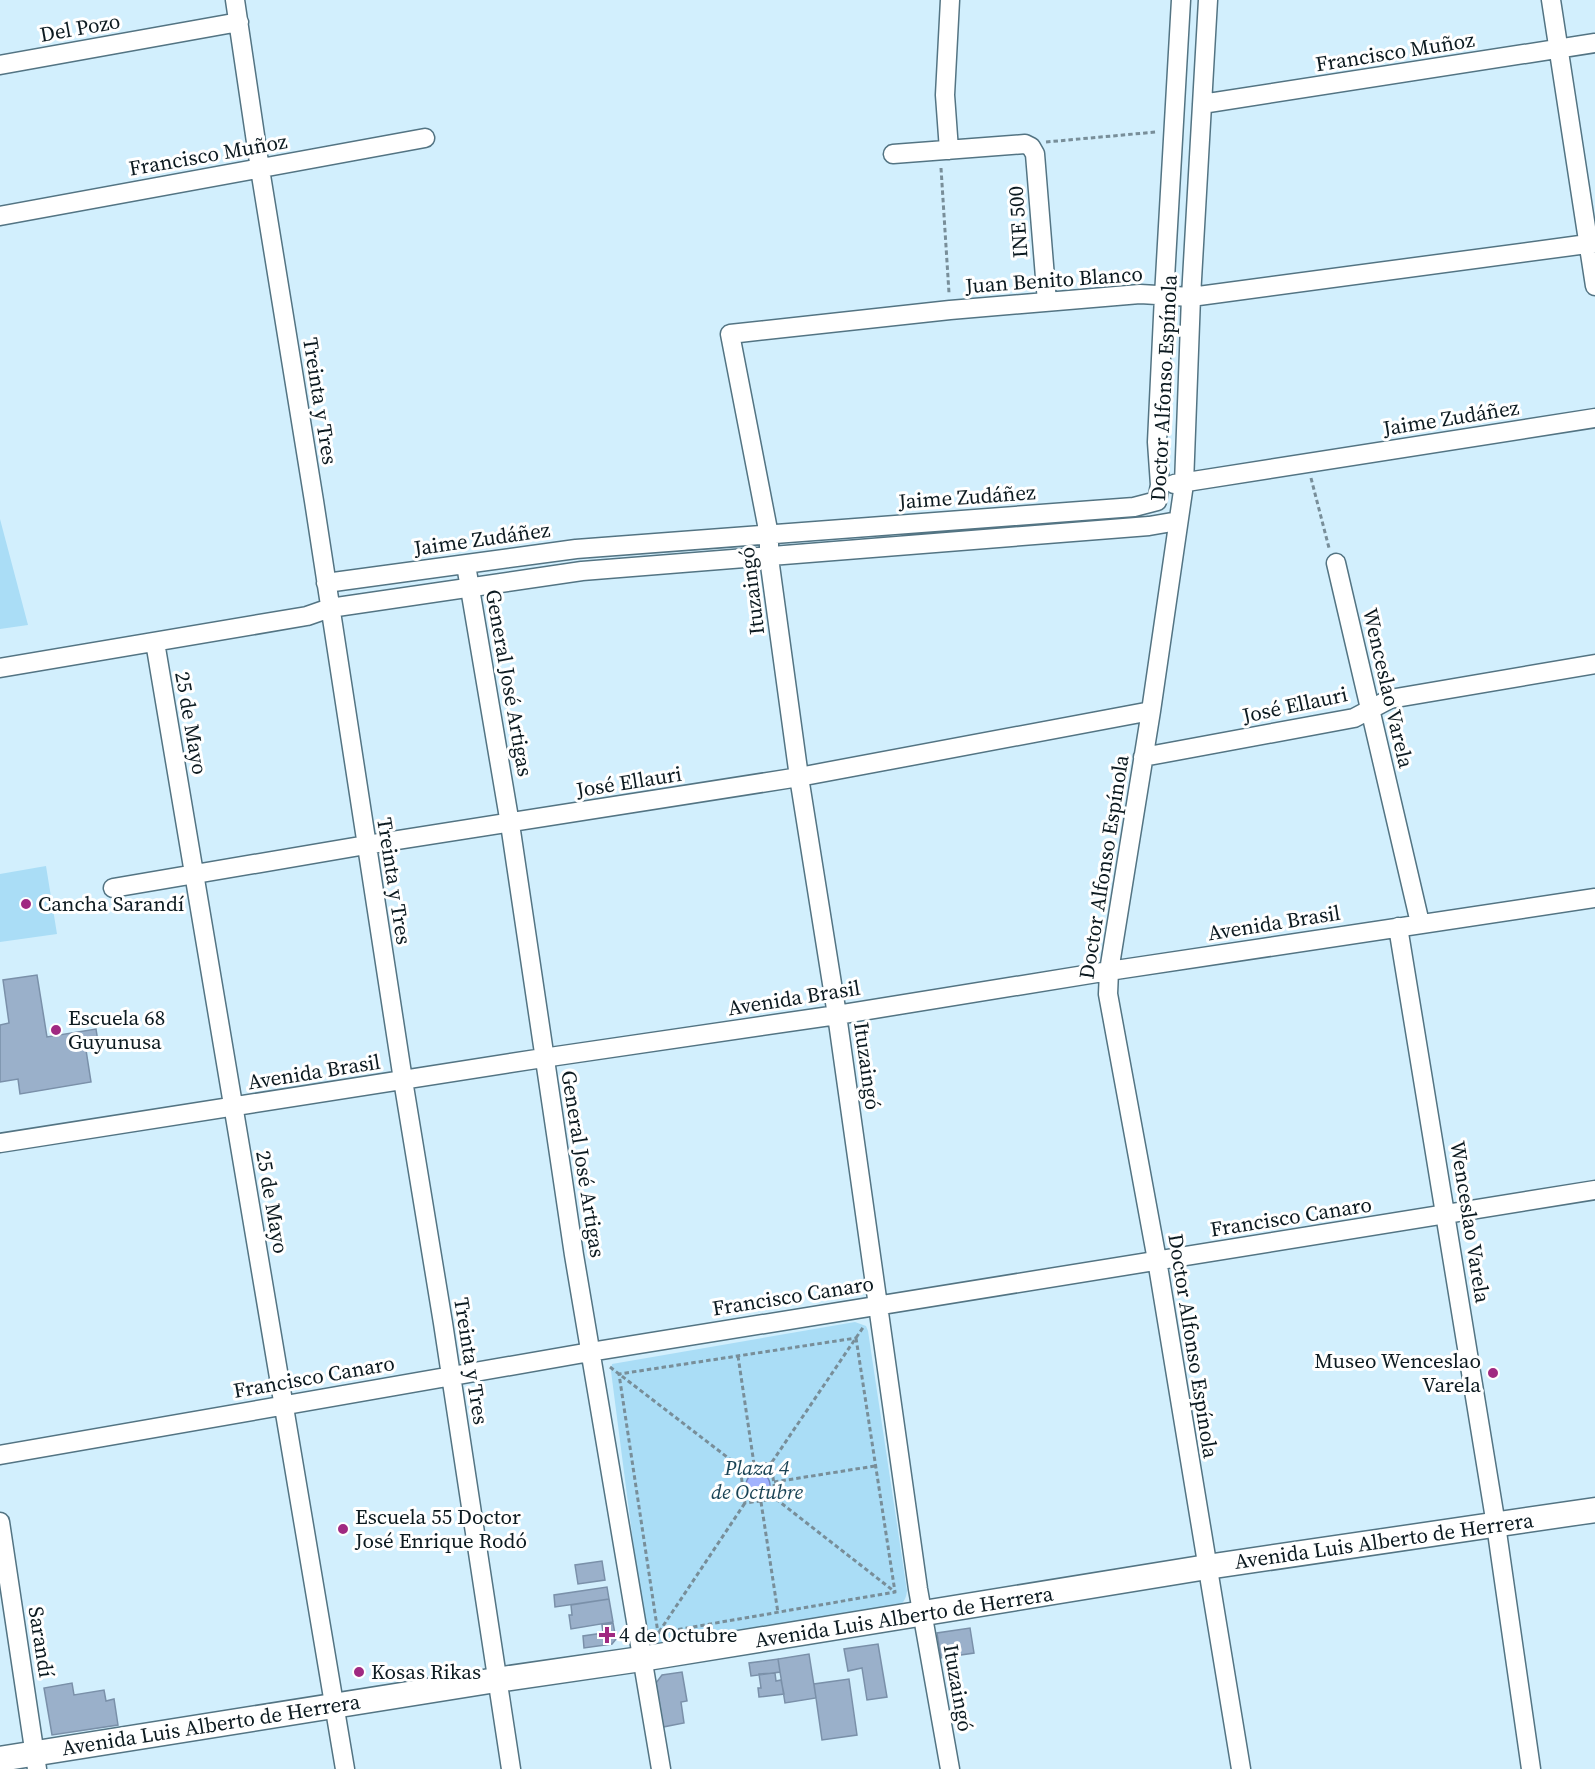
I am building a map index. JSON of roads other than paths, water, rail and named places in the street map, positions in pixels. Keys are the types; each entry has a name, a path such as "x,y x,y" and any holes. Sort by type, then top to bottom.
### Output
{"main road":[{"name":"Avenida Luis Alberto de Herrera","path":"0,1759 36,1761 334,1706 641,1659 1207,1567 1595,1510"}],"street":[{"name":"Treinta y Tres","path":"235,0 511,1769"},
{"path":"893,154 945,150 950,0"},
{"name":"Doctor Alfonso Espínola","path":"1159,493 1157,442 1181,0"},
{"name":"Doctor Alfonso Espínola","path":"1208,0 1191,297 1184,484 1151,711 1109,970 1108,994 1157,1260 1241,1769"},
{"path":"1551,0 1592,244 1595,286"},
{"name":"Del Pozo","path":"0,65 239,22"},
{"name":"Francisco Muñoz","path":"1202,104 1595,43"},
{"name":"Francisco Muñoz","path":"0,216 424,138"},
{"name":"INE 500","path":"945,150 1025,144 1031,147 1035,154 1047,302"},
{"name":"Juan Benito Blanco","path":"730,334 950,310 1140,294 1191,297 1592,244"},
{"name":"Ituzaingó","path":"730,334 769,535 769,558 799,777 837,1015 922,1614 950,1769"},
{"name":"Jaime Zudáñez","path":"326,583 576,549 1134,507 1159,493 1184,484 1595,418"},
{"path":"1159,493 1179,521"},
{"name":"Jaime Zudáñez","path":"0,668 307,616 330,608 582,571 769,558 1149,526 1179,521"},
{"name":"Wenceslao Varela","path":"1336,563 1420,923"},
{"name":"General José Artigas","path":"466,565 510,824 543,1058 590,1352 661,1769"},
{"name":"25 de Mayo","path":"155,642 345,1769"},
{"name":"José Ellauri","path":"1143,757 1354,718 1390,699 1595,664"},
{"name":"José Ellauri","path":"113,888 366,845 799,777 1151,711"},
{"name":"Avenida Brasil","path":"0,1143 543,1058 837,1015 1109,970 1595,898"},
{"name":"Wenceslao Varela","path":"1398,927 1496,1525 1531,1769"},
{"name":"Francisco Canaro","path":"0,1455 451,1375 1595,1190"},
{"name":"Sarandí","path":"0,1522 36,1761"}],"water":[{"path":"758,1473 767,1476 770,1485 767,1494 758,1497 749,1494 746,1485 749,1476"}],"place":[{"name":"Cancha Sarandí","path":"26,904"},
{"name":"Escuela 68 Guyunusa","path":"56,1030"},
{"name":"Museo Wenceslao Varela","path":"1493,1373"},
{"name":"Escuela 55 Doctor José Enrique Rodó","path":"343,1529"},
{"name":"4 de Octubre","path":"607,1635"},
{"name":"Kosas Rikas","path":"359,1672"}],"park label":[{"name":"Plaza 4 de Octubre","path":"757,1480"}]}
